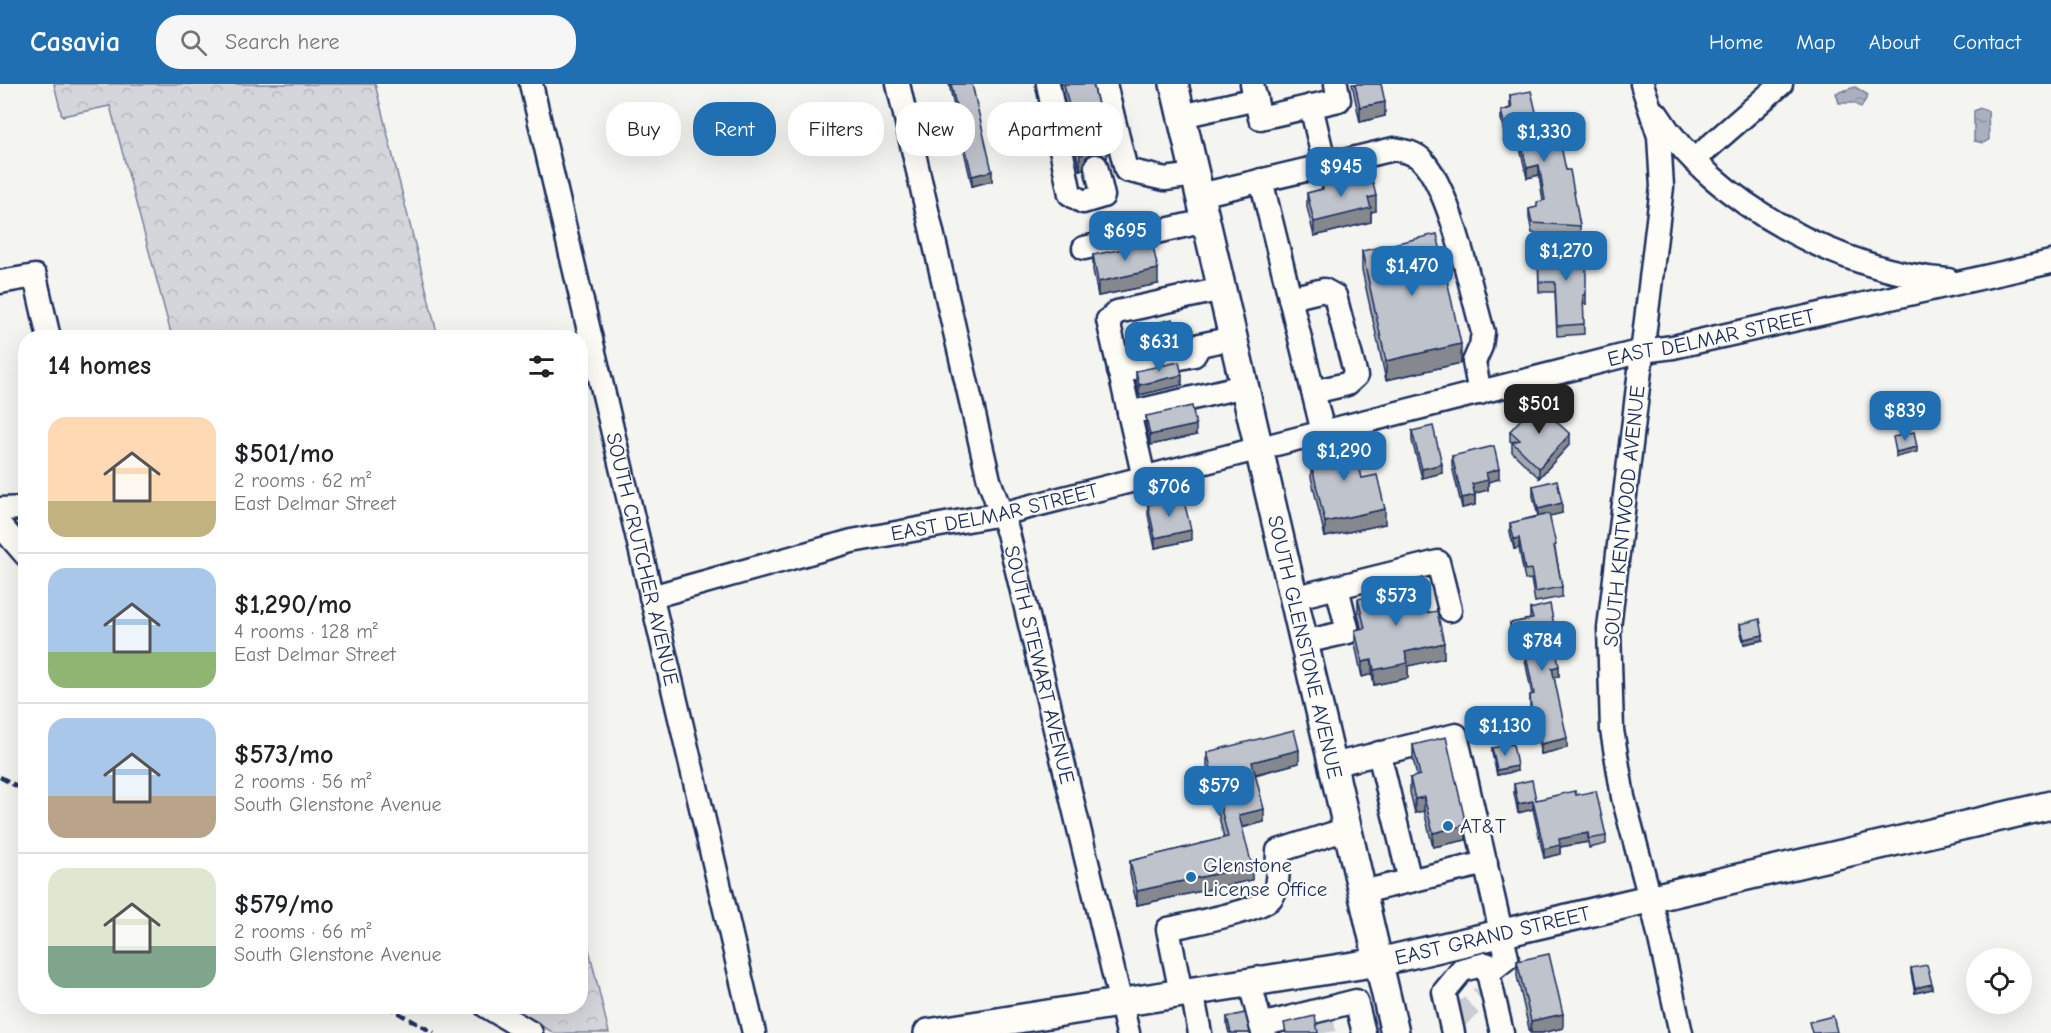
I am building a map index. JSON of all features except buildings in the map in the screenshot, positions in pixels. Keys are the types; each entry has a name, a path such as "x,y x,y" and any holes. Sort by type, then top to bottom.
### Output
{"main road":[{"name":"SOUTH GLENSTONE AVENUE","path":"1174,84 1395,1033"},
{"name":"EAST GRAND STREET","path":"928,1033 1379,962 2051,806"}],"street":[{"name":"SOUTH CRUTCHER AVENUE","path":"531,84 753,1033"},
{"name":"SOUTH STEWART AVENUE","path":"898,84 988,480 1008,533 1128,1033"},
{"path":"1048,84 1070,194 1083,202 1103,196 1097,172 1126,170 1165,179 1200,197"},
{"path":"1105,84 1126,170"},
{"path":"1182,116 1254,91 1260,118 1339,100 1336,84"},
{"path":"1694,160 1781,84"},
{"name":"SOUTH KENTWOOD AVENUE","path":"1646,93 1670,133 1694,160"},
{"name":"SOUTH KENTWOOD AVENUE","path":"1646,93 1659,136 1662,188 1609,628 1608,662 1612,730 1621,786 1681,1033"},
{"path":"1311,106 1325,165"},
{"path":"1084,248 1200,197 1261,180 1394,149 1409,152 1422,160 1442,190 1483,332 1481,346 1474,362 1480,393"},
{"name":"EAST DELMAR STREET","path":"1694,160 1763,214 1837,253 1915,276 1967,281"},
{"path":"1261,180 1323,432"},
{"name":"EAST DELMAR STREET","path":"651,597 852,541 1001,514 1642,351 1684,344 2051,262"},
{"path":"0,282 35,276 47,330"},
{"path":"1144,478 1108,327 1110,315 1221,289"},
{"path":"1290,298 1324,290 1335,296 1356,376 1347,384 1313,392"},
{"path":"1119,371 1194,355 1200,345 1233,338"},
{"path":"1129,412 1244,386"},
{"path":"0,509 18,508"},
{"path":"0,525 18,546"},
{"path":"1293,598 1438,562 1449,610"},
{"path":"1304,642 1348,632 1337,587"},
{"path":"1332,765 1456,735 1506,958 1487,986"},
{"path":"1379,753 1410,880"},
{"path":"1200,1033 1168,929 1259,906 1272,897 1277,882 1278,851 1347,829"},
{"path":"1362,892 1486,863"},
{"path":"1453,1026 1443,992 1462,970 1486,964 1487,986 1502,1033"},
{"path":"1321,972 1328,1012"},
{"path":"1250,983 1262,1029 1328,1012 1356,1001 1364,1033"},
{"path":"1359,1011 1388,1004"},
{"path":"499,1014 531,1033"}],"green space":[{"path":"54,84 375,84 436,330 170,330 110,106 62,116"},
{"path":"588,945 609,1033 554,1033 521,1014 588,1014"}],"water":[{"path":"1855,87 1868,95 1861,108 1854,103 1839,103 1836,93"},
{"path":"1980,108 1988,111 1989,140 1983,143 1974,141 1974,111"}],"tunnel":[{"path":"1455,1020 1482,996"},
{"path":"1322,1017 1325,1033"}],"railway":[{"path":"0,777 18,787"},
{"path":"400,1014 434,1033"}],"place":[{"name":"AT&T","path":"1448,826"},
{"name":"Glenstone License Office","path":"1191,877"}]}
